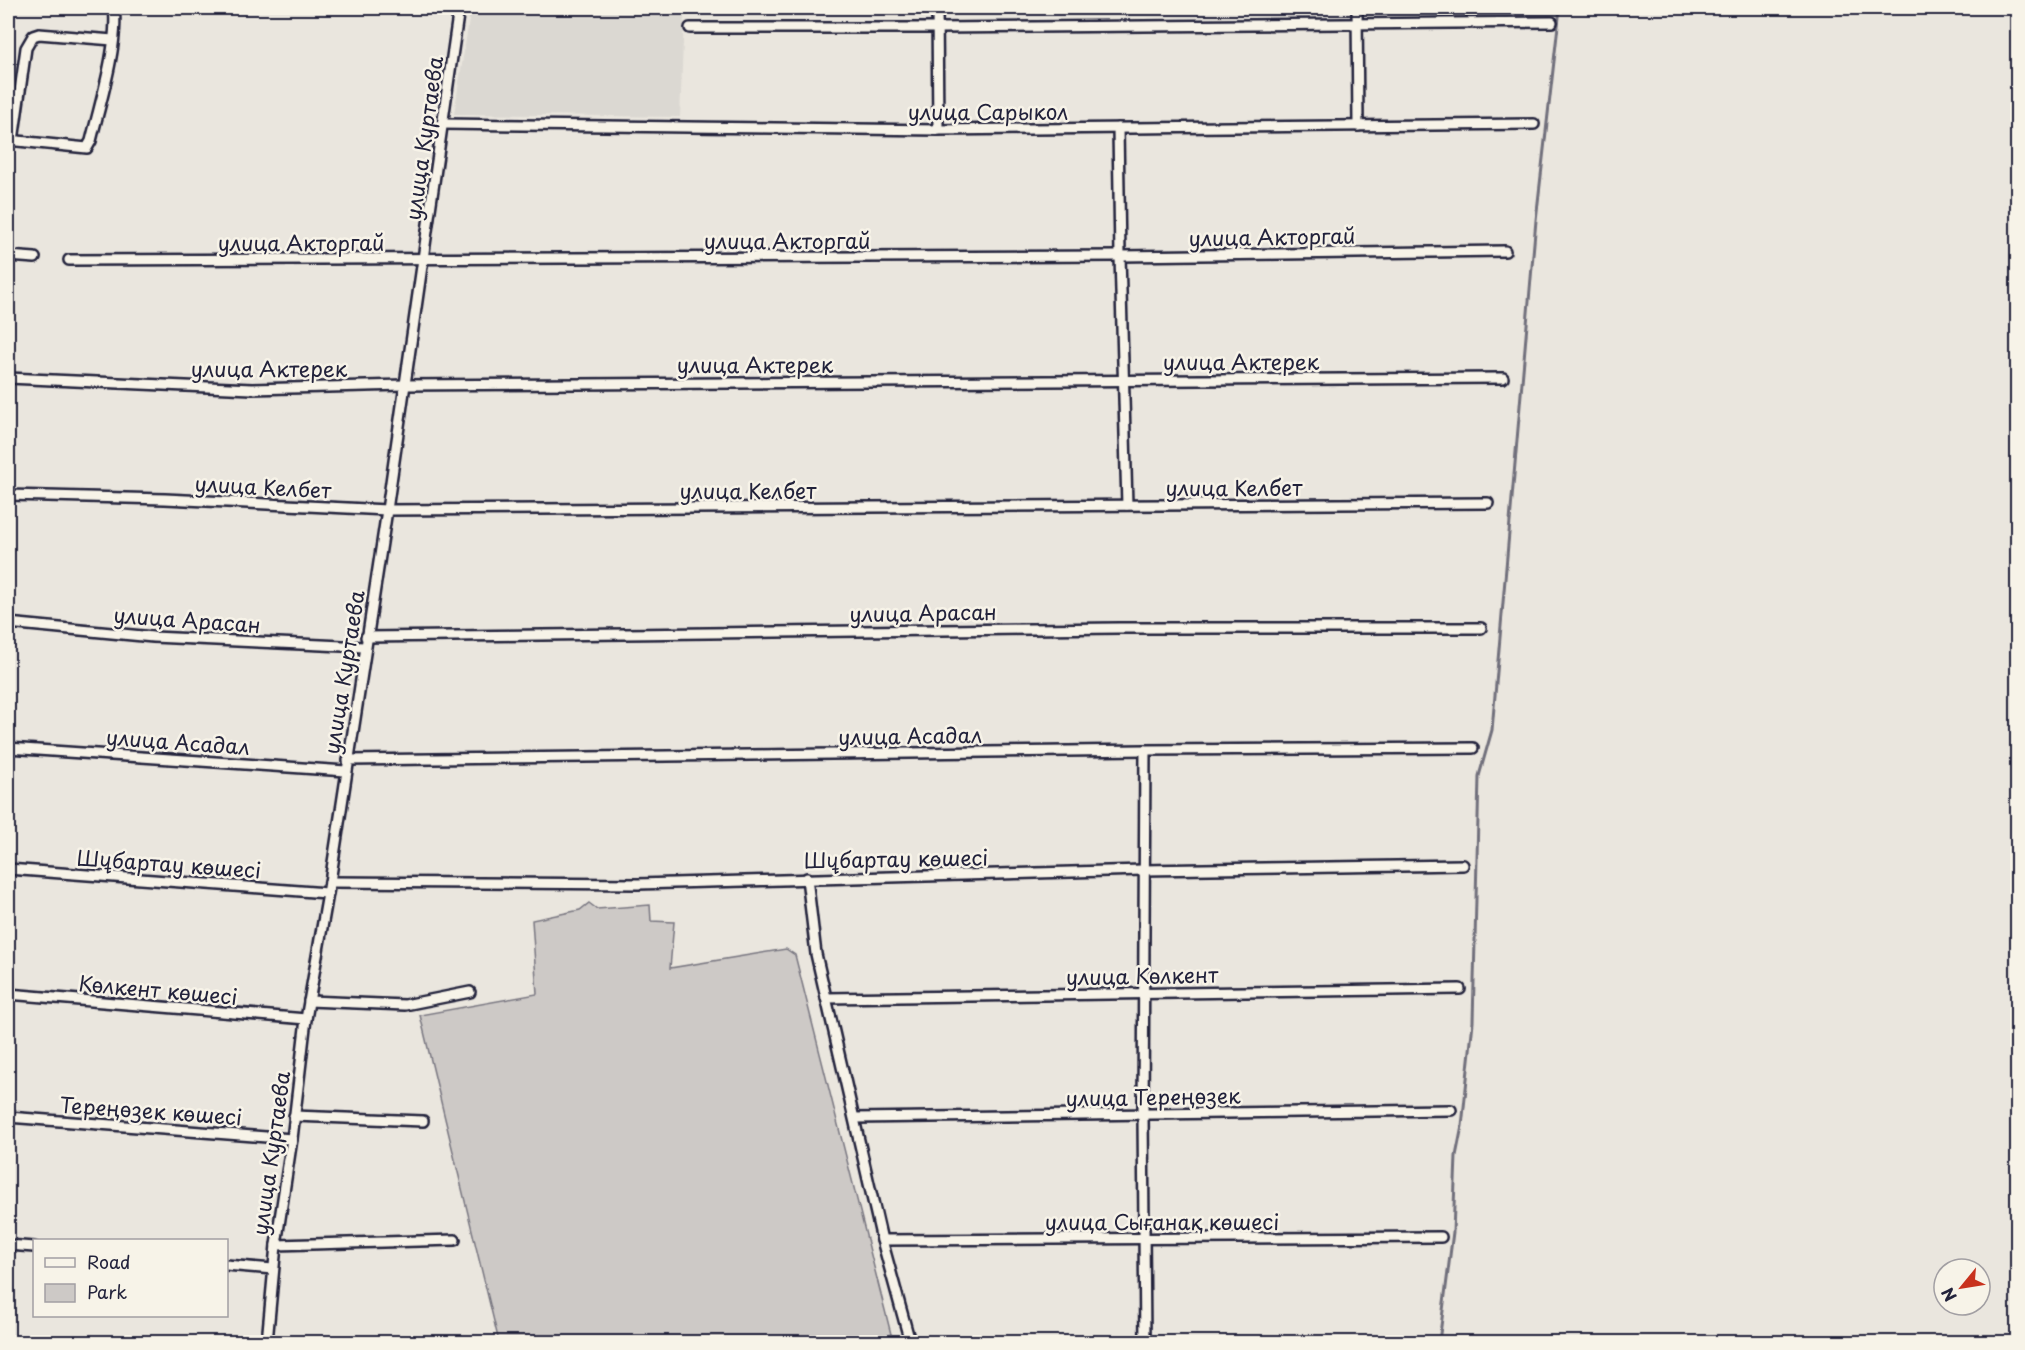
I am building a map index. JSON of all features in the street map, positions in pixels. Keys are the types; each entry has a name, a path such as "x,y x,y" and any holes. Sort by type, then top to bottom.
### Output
{"street":[{"path":"113,40 39,34 33,36 27,48 10,141 87,148 91,141 113,40 116,19 114,8"},
{"name":"улица Куртаева","path":"267,1342 273,1269 292,1139 306,1019 330,882 387,510 459,8"},
{"path":"937,8 938,130"},
{"path":"1357,8 1358,126"},
{"path":"690,28 1552,22"},
{"name":"улица Сарыкол","path":"443,124 938,130 1534,124"},
{"path":"1118,128 1126,505"},
{"name":"улица Акторгай","path":"69,260 1120,256 1504,250"},
{"path":"8,256 35,258"},
{"name":"улица Актерек","path":"8,378 252,389 404,385 1503,378"},
{"name":"улица Келбет","path":"8,495 387,510 1488,503"},
{"name":"улица Арасан","path":"8,622 153,637 365,642 1107,628 1481,628"},
{"name":"улица Асадал","path":"8,748 346,771"},
{"name":"улица Асадал","path":"348,760 1473,748"},
{"path":"1144,750 1145,1342"},
{"name":"Шұбартау көшесі","path":"330,882 638,884 1143,870 1463,865"},
{"name":"Шұбартау көшесі","path":"8,869 327,893"},
{"path":"807,878 816,954 882,1240 910,1342"},
{"name":"улица Көлкент","path":"826,998 1460,989"},
{"path":"309,1001 405,1005 470,992"},
{"name":"Көлкент көшесі","path":"8,994 306,1019"},
{"name":"улица Тереңөзек","path":"855,1118 1451,1110"},
{"path":"294,1116 423,1121"},
{"name":"Тереңөзек көшесі","path":"8,1117 292,1139"},
{"name":"улица Сығанақ көшесі","path":"882,1240 1441,1237"},
{"path":"276,1245 455,1240"},
{"path":"8,1245 33,1247"},
{"path":"228,1265 273,1269"}],"shaded area":[{"path":"471,8 653,8 653,12 684,16 680,117 454,114"}],"green space":[{"path":"589,903 597,909 650,905 651,921 674,922 670,968 786,949 795,955 893,1342 499,1342 420,1015 537,994 532,920 580,910"}],"waterway":[{"path":"1439,1342 1453,1232 1456,1156 1462,1126 1473,1022 1479,776 1492,730 1536,220 1560,8"}]}
